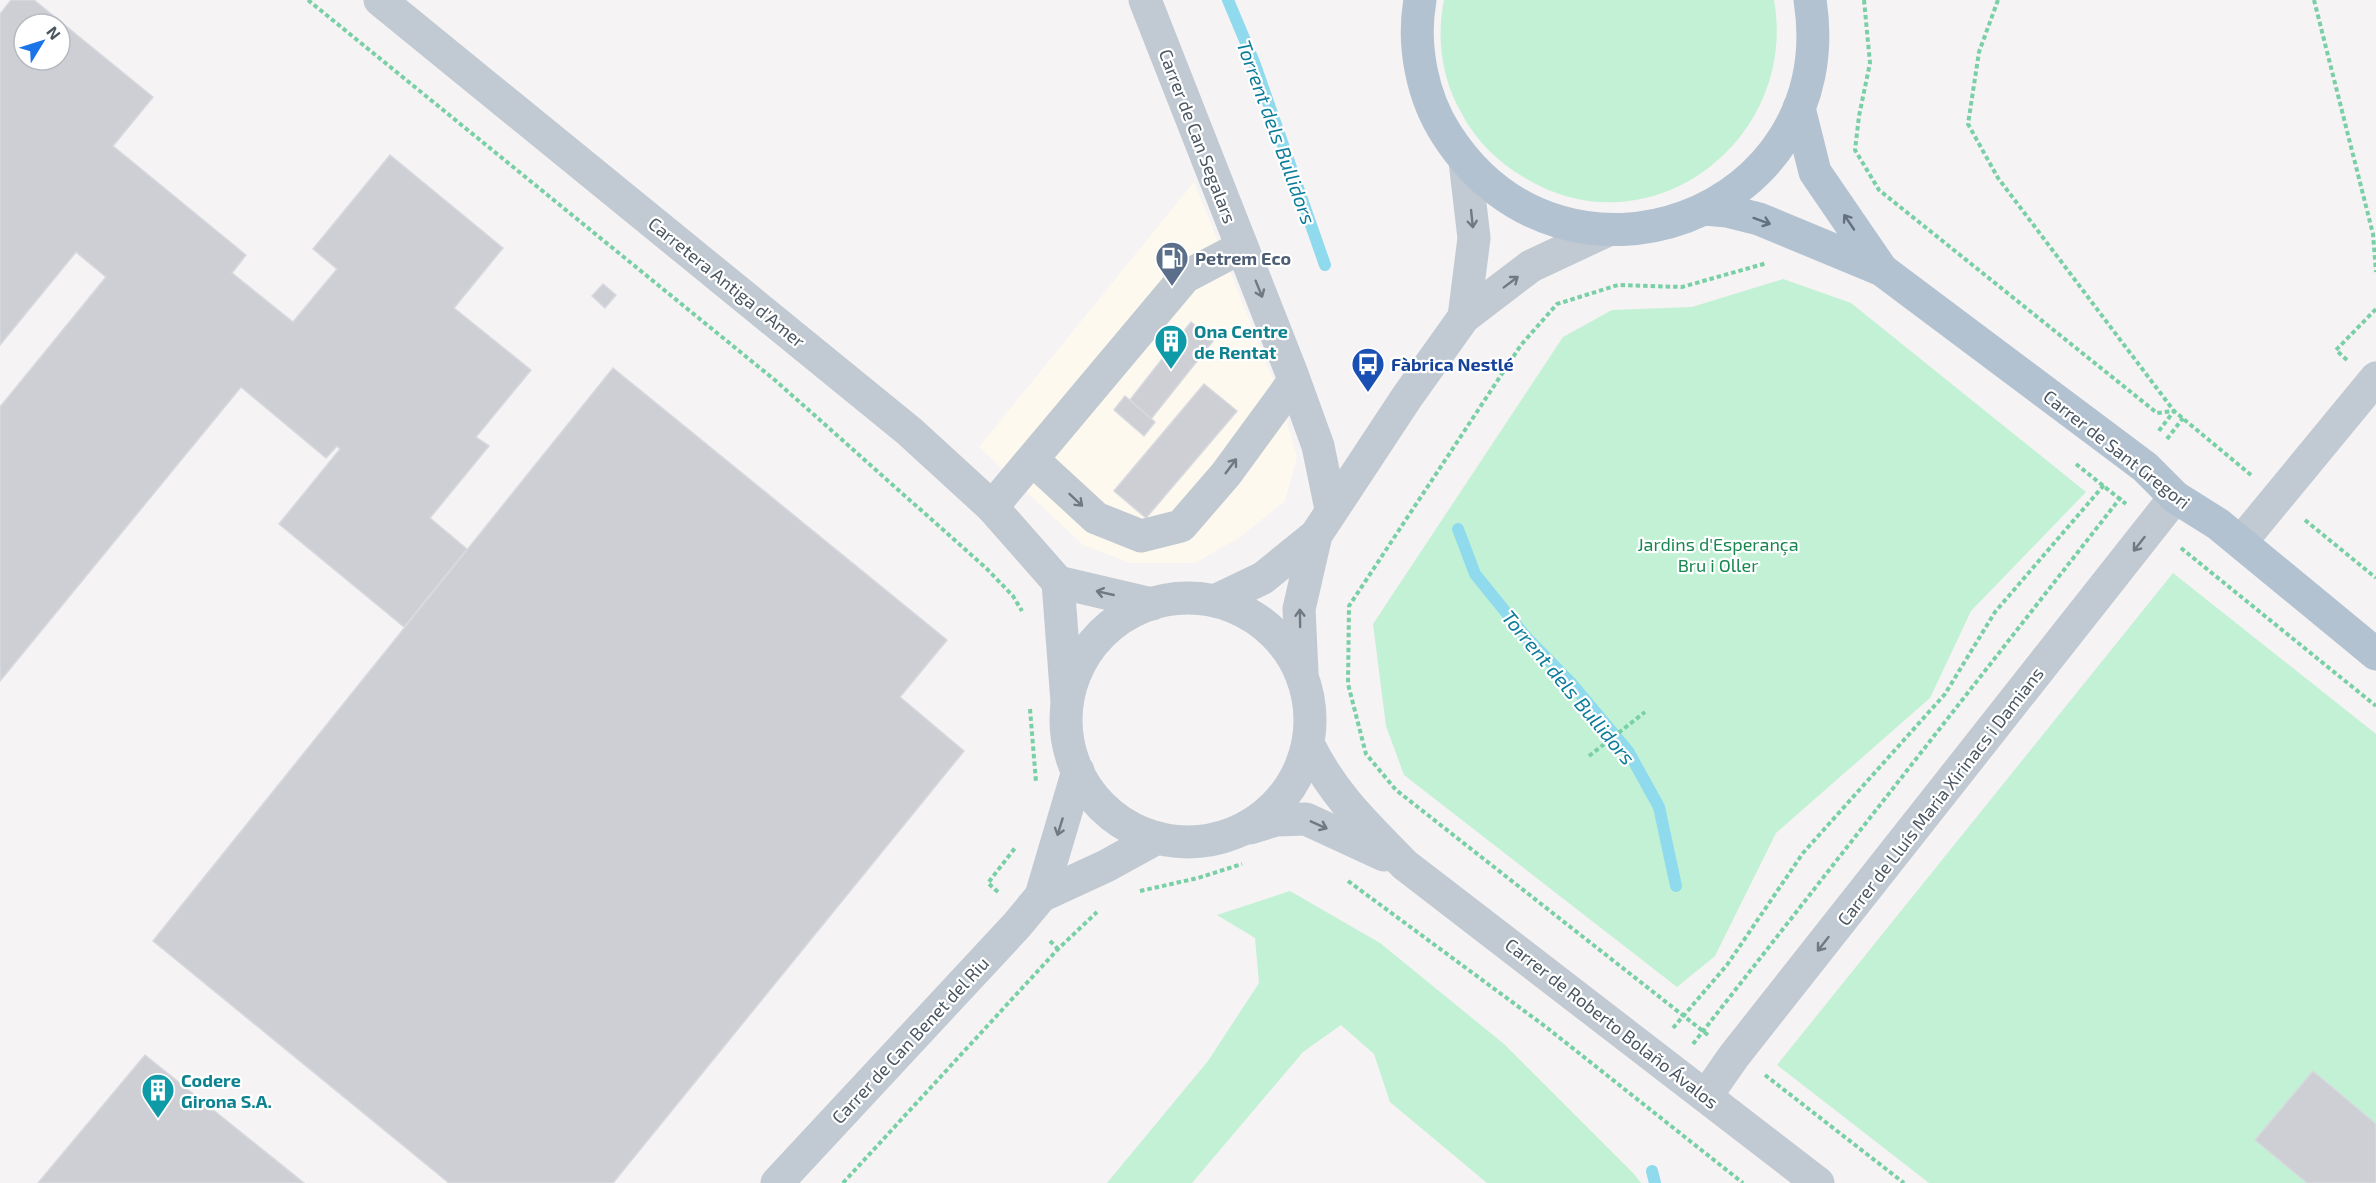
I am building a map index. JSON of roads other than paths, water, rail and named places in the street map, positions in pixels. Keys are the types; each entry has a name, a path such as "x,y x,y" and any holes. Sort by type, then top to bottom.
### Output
{"main road":[{"path":"1420,0 1419,49 1427,89 1442,127 1465,161 1489,184 1529,210 1576,226 1608,230 1658,226 1705,209 1734,191 1761,167 1782,139 1799,108 1813,46 1810,0"},
{"name":"Carrer de Sant Gregori","path":"1799,108 1815,172 1882,270"},
{"name":"Carrer de Sant Gregori","path":"1705,209 1727,211 1759,219 1882,270 2141,464 2175,497 2218,524 2376,654"}],"street":[{"name":"Carretera Antiga d'Amer","path":"380,0 909,431 992,507 1058,582"},
{"name":"Carrer de Can Segalars","path":"1145,0 1318,446 1324,522"},
{"path":"1464,317 1474,238 1465,161"},
{"path":"1215,601 1263,578 1324,522 1464,317 1532,266 1608,230"},
{"path":"992,507 1185,277 1242,247"},
{"path":"2241,542 2376,378"},
{"path":"1033,460 1096,518 1141,537 1181,526 1226,474 1294,381"},
{"name":"Carrer de Lluís Maria Xirinacs i Damians","path":"1706,1096 1734,1056 2175,497"},
{"path":"1152,604 1058,582 1068,702 1068,737 1078,771 1094,797 1116,818 1135,830 1156,838 1201,842 1222,838 1242,830 1269,813 1290,788 1304,759 1308,744 1310,710 1302,676 1299,609 1324,522"},
{"path":"1068,702 1078,669 1096,641 1121,618 1152,604 1183,598 1215,601 1234,607 1268,628 1294,658 1302,676"},
{"name":"Carrer de Roberto Bolaño Ávalos","path":"1308,744 1322,771 1344,803 1405,865 1664,1062 1818,1183"},
{"name":"Carrer de Can Benet del Riu","path":"1033,906 1078,771"},
{"name":"Carrer de Roberto Bolaño Ávalos","path":"1242,830 1276,820 1306,819 1405,865"},
{"name":"Carrer de Can Benet del Riu","path":"777,1183 1033,906 1156,838"}],"waterway":[{"name":"Torrent dels Bullidors","path":"1228,0 1254,62 1325,265"},
{"name":"Torrent dels Bullidors","path":"1458,529 1475,574 1526,637 1572,684 1628,751 1659,807 1676,886"},
{"name":"Torrent dels Bullidors","path":"1652,1171 1655,1183"}],"place":[{"name":"Petrem Eco","path":"1172,287"},
{"name":"Ona Centre de Rentat","path":"1171,370"},
{"name":"Fàbrica Nestlé","path":"1368,393"},
{"name":"Codere Girona S.A.","path":"158,1119"}],"park label":[{"name":"Jardins d'Esperança Bru i Oller","path":"1718,554"}]}
